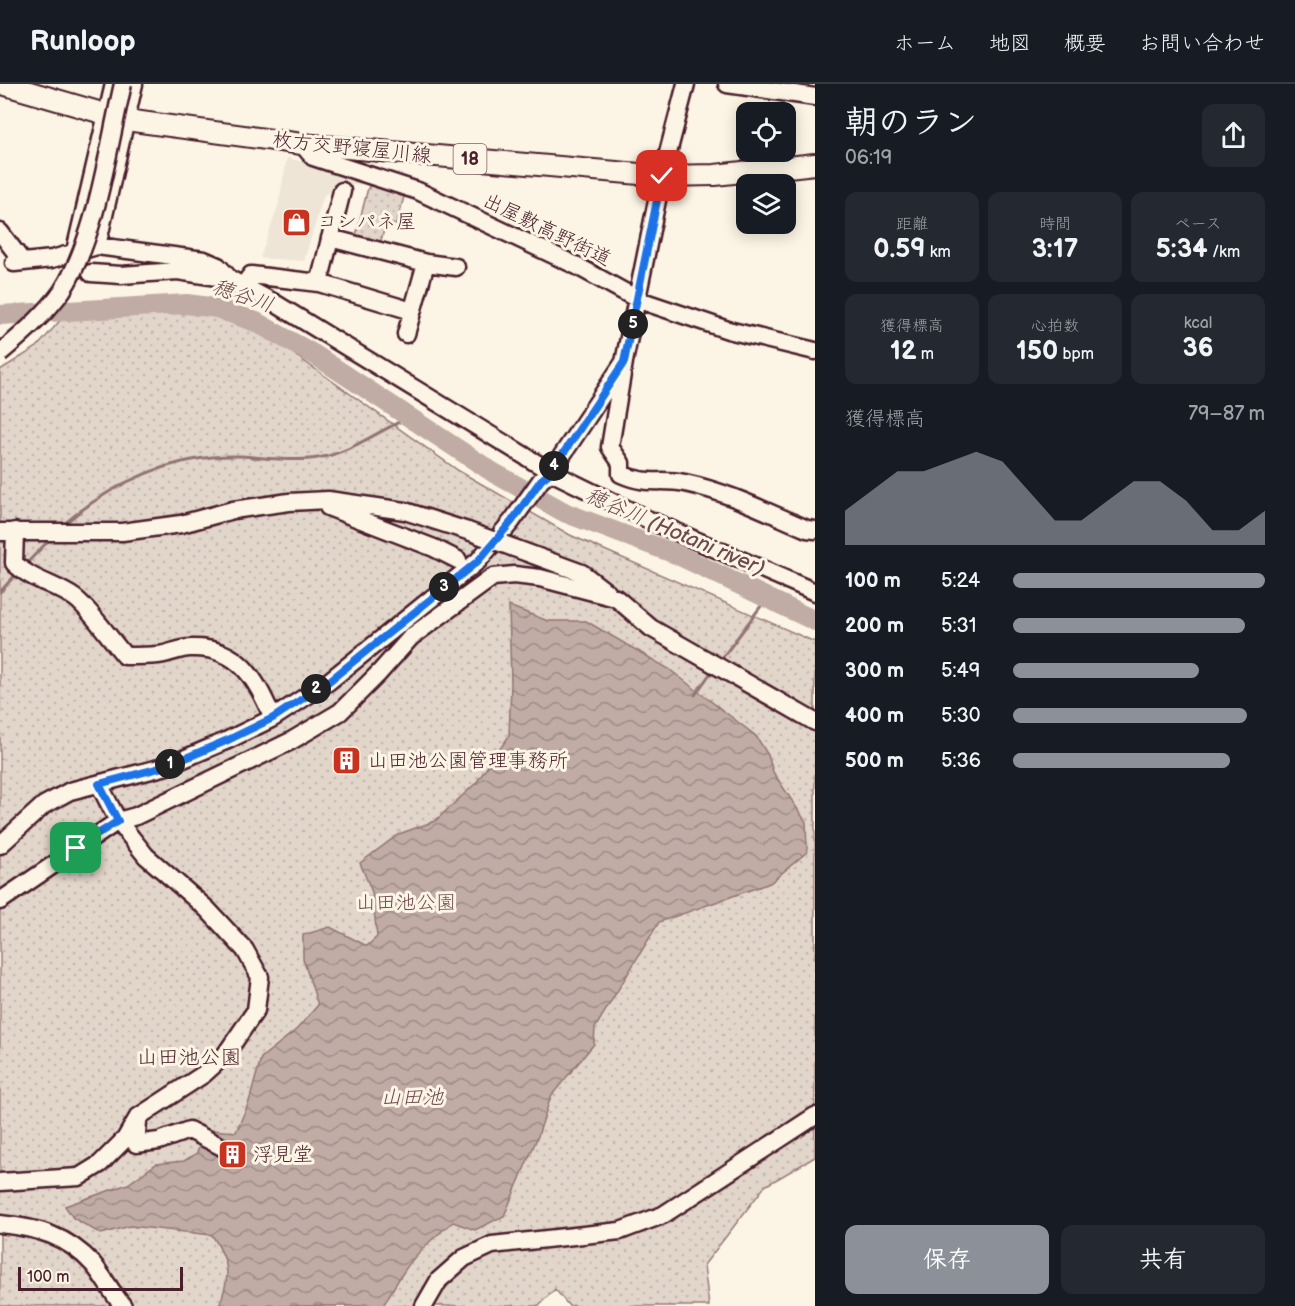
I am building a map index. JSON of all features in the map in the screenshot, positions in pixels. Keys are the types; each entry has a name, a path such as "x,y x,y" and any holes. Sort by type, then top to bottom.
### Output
{"main road":[{"name":"枚方交野寝屋川線","path":"2,84 126,120 302,144 662,176 714,175 815,164"}],"street":[{"path":"75,252 114,84"},
{"path":"0,353 31,327 61,291 82,252 123,84"},
{"path":"97,246 134,84"},
{"path":"686,84 662,176 639,300 624,362 610,447 621,462 621,474 639,482 683,483 731,496 807,529 815,530"},
{"path":"727,84 815,98"},
{"name":"出屋敷高野街道","path":"302,144 313,157 418,190 576,266 639,300 728,330 815,351"},
{"path":"319,283 342,191"},
{"path":"2,237 18,263 52,259 97,246 204,260 218,266 236,283"},
{"path":"330,238 426,263 456,267"},
{"path":"406,334 426,263"},
{"path":"91,273 121,275 178,271 236,283 273,302 546,476 815,592"},
{"path":"236,283 252,275 319,283 412,311"},
{"path":"0,845 44,805 70,791 167,766 273,718 328,682 478,561 546,476 624,362"},
{"path":"273,718 257,682 240,663 218,651 190,648 159,655 125,656 78,600 54,585 26,575 14,563 7,532 122,532 181,524 233,510 289,501 328,500 405,512 468,531 582,573 651,628 815,722"},
{"path":"313,502 387,529 458,560"},
{"path":"0,901 35,875 118,821 136,816 291,741 340,712 379,674 411,637 493,577 514,575 540,578 616,598"},
{"path":"0,1182 79,1177 100,1164 125,1139 138,1117 204,1074 225,1055 256,1010 260,977 245,950 207,909 146,856 118,821 99,784"},
{"path":"424,1306 439,1281 464,1258 492,1245 620,1231 663,1215 815,1116"},
{"path":"138,1117 136,1144 159,1141 189,1130 224,1148"},
{"path":"0,1224 34,1227 62,1238 94,1265 107,1288 123,1306"}],"shaded area":[{"path":"287,158 372,178 366,184 340,186 324,195 304,261 260,258 278,206"}],"green space":[{"path":"374,182 406,190 396,225 386,223 380,244 355,239 368,188"},
{"name":"山田池公園","path":"188,309 224,315 260,330 459,471 570,535 815,642 815,1157 765,1186 704,1265 709,1306 569,1306 555,1289 538,1306 0,1306 0,370 37,347 64,316"}],"water":[{"name":"山田池","path":"509,606 548,621 586,621 669,669 756,736 768,755 773,772 806,822 807,852 770,883 659,922 595,1028 594,1044 551,1096 538,1136 504,1216 475,1230 453,1222 412,1260 383,1306 219,1306 226,1286 227,1269 212,1235 130,1226 101,1234 73,1218 65,1206 128,1184 156,1164 184,1161 197,1153 201,1139 212,1130 236,1132 249,1102 261,1058 297,1029 318,1005 303,959 303,935 330,927 367,946 377,937 372,892 360,863 399,834 435,821 476,783 509,736 511,684"}],"waterway":[{"name":"穂谷川 (Hotani river)","path":"0,315 187,304 217,308 256,322 315,355 494,473 566,513 678,555 815,621"},
{"path":"63,525 102,496 124,484 168,466 216,457 241,456 296,460 328,456 410,417"},
{"path":"26,564 50,539"},
{"path":"0,592 17,573"},
{"path":"720,661 767,598"},
{"path":"695,695 712,671"}],"place":[{"name":"コンパネ屋","path":"296,222"},
{"name":"山田池公園管理事務所","path":"347,761"},
{"name":"浮見堂","path":"232,1155"}],"district":[{"name":"山田池公園","path":"189,1057"}],"route":[{"path":"76,848 118,821 99,784 167,766 273,718 328,682 478,561 512,521 541,480 551,472 574,434 624,362 639,300 662,176"}],"water label":[{"name":"穂谷川","path":"243,296"}]}
